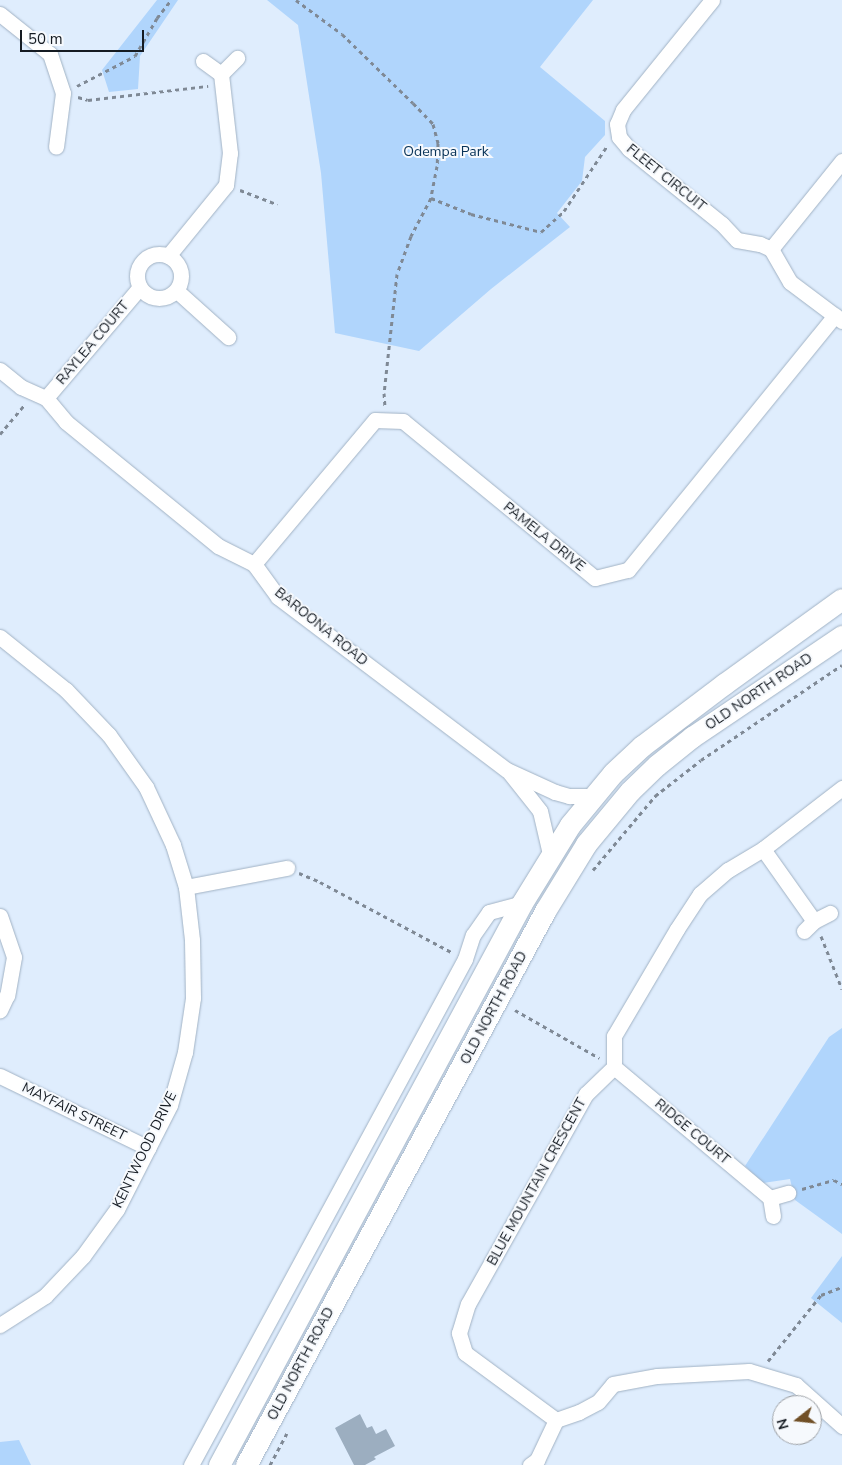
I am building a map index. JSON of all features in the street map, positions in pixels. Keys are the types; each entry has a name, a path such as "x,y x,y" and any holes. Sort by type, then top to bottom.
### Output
{"main road":[{"name":"OLD NORTH ROAD","path":"219,1465 522,903 550,854 570,825 613,773 679,717 842,599"},
{"name":"OLD NORTH ROAD","path":"246,1465 545,911 586,844 630,791 657,765 692,737 842,636"}],"street":[{"name":"FLEET CIRCUIT","path":"712,0 624,110 617,124 619,138 629,149 722,224 737,240 760,244 770,249"},
{"path":"0,14 50,54 63,93 56,148"},
{"path":"222,79 237,58"},
{"path":"168,256 226,185 230,153 222,79 203,61"},
{"path":"839,318 790,282 780,261 770,249 842,161"},
{"path":"140,287 136,278 141,261 156,253 173,258 182,274 177,291 228,337"},
{"name":"RAYLEA COURT","path":"40,396 140,287 144,294 161,299 177,291"},
{"name":"PAMELA DRIVE","path":"386,420 402,420 595,578 628,570 839,318"},
{"name":"BAROONA ROAD","path":"0,370 21,387 40,396 66,422 218,546 254,564 278,597 507,770 555,792 569,796 594,796"},
{"path":"254,564 375,420 386,420"},
{"name":"KENTWOOD DRIVE","path":"0,637 66,690 109,735 146,787 173,845 186,887 192,940 194,998 185,1052 170,1105 118,1209 84,1256 45,1296 0,1325"},
{"name":"BAROONA ROAD","path":"507,770 540,811 550,854"},
{"path":"614,1067 614,1036 677,929 700,894 728,870 763,849 842,788"},
{"path":"763,849 809,926 830,913"},
{"path":"186,887 287,868"},
{"path":"192,1465 465,959 473,935 489,912 522,903"},
{"path":"0,916 14,956 8,995 0,1010"},
{"name":"RIDGE COURT","path":"614,1067 770,1198"},
{"name":"BLUE MOUNTAIN CRESCENT","path":"556,1420 465,1352 459,1333 468,1304 586,1094 614,1067"},
{"name":"MAYFAIR STREET","path":"0,1076 148,1148"},
{"path":"773,1216 770,1198 788,1193"},
{"path":"530,1465 537,1460 556,1420 579,1412 598,1402 613,1384 657,1376 750,1371 796,1385 842,1426"}],"path":[{"path":"63,93 135,56 157,18 172,0"},
{"path":"296,0 342,34 433,124 438,143 438,166 431,198 411,236 397,274 384,393 386,420"},
{"path":"63,93 88,100 222,79"},
{"path":"431,198 471,214 541,232 564,211 604,147 619,138"},
{"path":"226,185 277,204"},
{"path":"0,434 40,396"},
{"path":"590,874 655,796 701,760 842,666"},
{"path":"287,868 320,882 465,959"},
{"path":"809,926 842,989"},
{"path":"510,1019 518,1002"},
{"path":"514,1010 614,1067"},
{"path":"788,1193 834,1180 842,1184"},
{"path":"758,1374 821,1295 842,1287"},
{"path":"270,1465 288,1431"}],"green space":[{"path":"157,0 178,0 140,56 138,89 109,92 102,70"},
{"name":"Odempa Park","path":"267,0 593,0 540,67 605,121 605,135 585,157 582,181 557,213 570,227 491,289 419,351 335,333 321,173 298,25"},
{"path":"842,1028 842,1234 795,1200 790,1179 763,1183 745,1166 829,1037"},
{"path":"842,1256 842,1323 811,1298"},
{"path":"19,1440 31,1465 0,1465 0,1442"}],"building":[{"path":"360,1414 367,1428 372,1426 376,1434 386,1429 395,1446 374,1457 376,1459 365,1465 354,1465 335,1428"}]}
